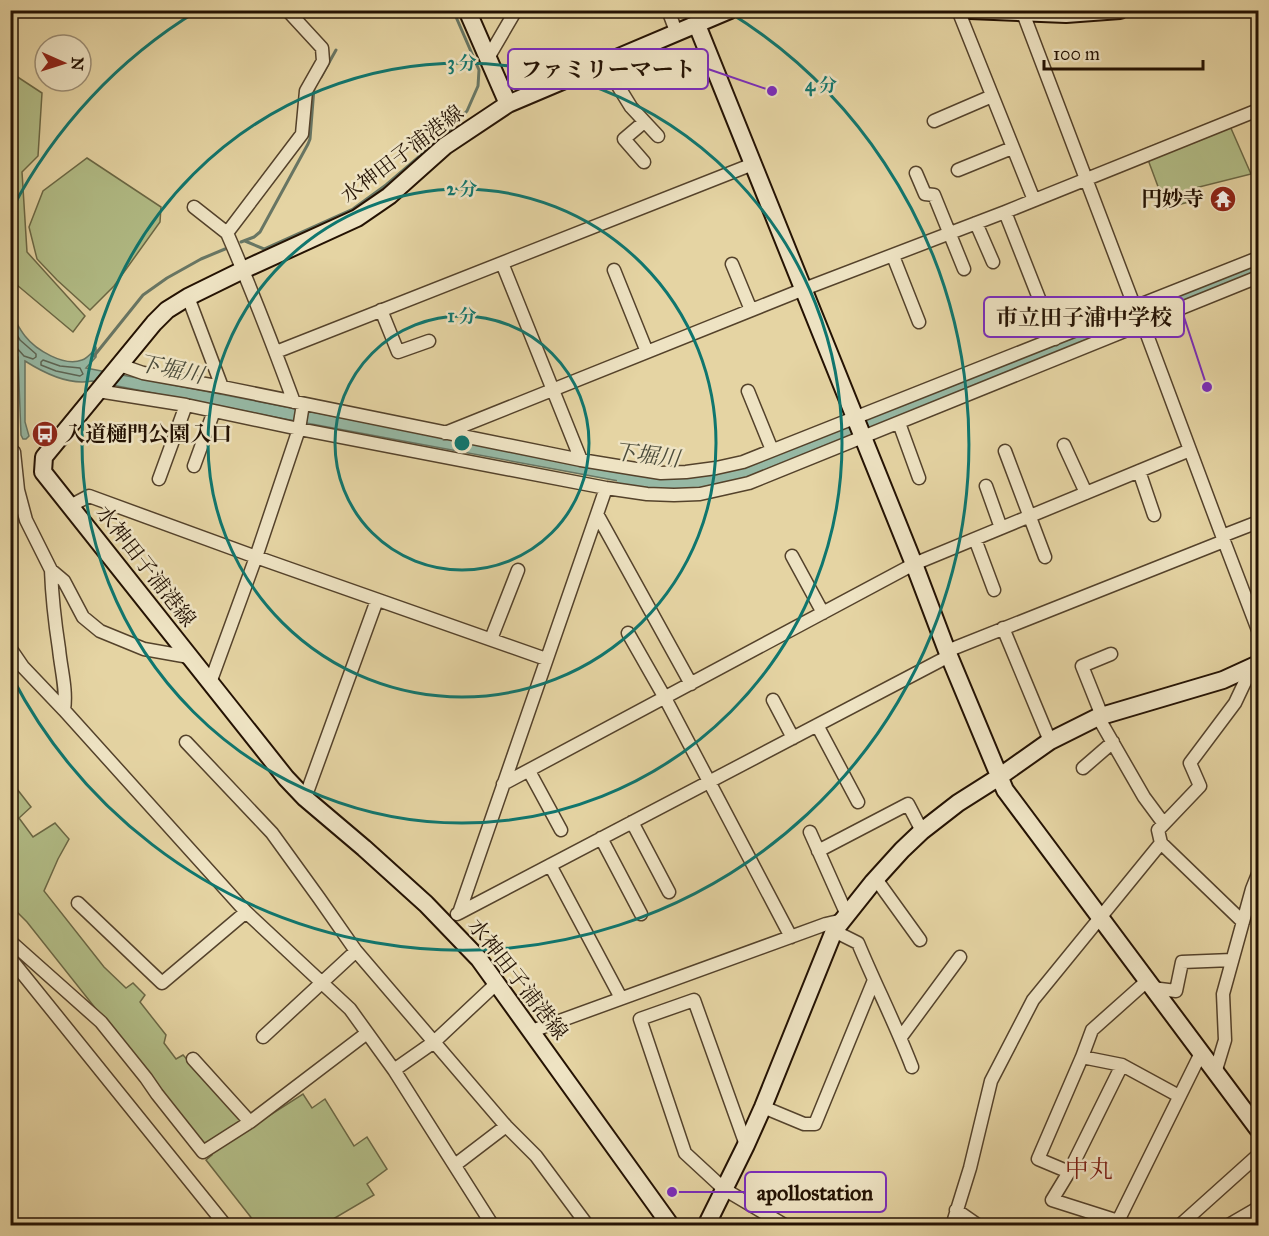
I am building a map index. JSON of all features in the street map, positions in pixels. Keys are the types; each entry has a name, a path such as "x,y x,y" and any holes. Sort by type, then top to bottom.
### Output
{"street":[{"path":"227,233 302,134 306,91 323,62 322,48 287,10"},
{"path":"467,10 508,104"},
{"path":"506,10 508,24"},
{"path":"488,58 516,10"},
{"path":"668,10 677,33"},
{"name":"水神田子浦港線","path":"671,1226 479,959 446,924 364,848 305,798 286,777 43,472 44,457 167,310 243,270 357,218 389,196 445,146 508,104 730,10"},
{"path":"958,10 1034,200"},
{"path":"970,10 1023,13 1120,10"},
{"path":"1023,13 1135,308 1143,323 1258,630"},
{"path":"697,25 1005,790 1258,1130"},
{"path":"604,63 631,107 658,136"},
{"path":"934,121 992,96"},
{"path":"445,433 804,289 1005,213 1258,110"},
{"path":"644,122 624,139 644,162"},
{"path":"958,170 1012,148"},
{"path":"276,352 753,164"},
{"path":"916,172 925,194 934,195 964,269"},
{"path":"194,207 227,233 298,403 299,429 210,683"},
{"path":"1005,213 1054,339"},
{"path":"976,223 993,262"},
{"path":"893,256 919,322"},
{"path":"118,368 581,460 661,473 686,472 743,462 1258,258"},
{"path":"502,263 581,460"},
{"path":"732,264 751,310"},
{"path":"614,270 646,352"},
{"path":"100,389 606,488 647,494 700,494 750,483 1258,277"},
{"path":"188,297 222,387"},
{"path":"381,310 398,352 429,341"},
{"path":"748,391 772,450"},
{"path":"159,479 186,405"},
{"path":"194,466 214,411"},
{"path":"898,423 919,478"},
{"path":"1064,445 1086,493"},
{"path":"503,784 914,564 1190,450"},
{"path":"1005,451 1045,557"},
{"path":"10,453 14,452 18,490 26,520 51,570 64,581 83,617 100,631 144,649 189,657"},
{"path":"1139,471 1154,515"},
{"path":"986,486 1001,528"},
{"path":"459,913 606,488"},
{"path":"70,507 88,496 546,659"},
{"path":"597,514 691,684"},
{"path":"446,924 459,913 818,725 948,653 1223,539 1258,522"},
{"path":"975,539 994,590"},
{"path":"792,556 823,613"},
{"path":"51,570 52,594 66,696 64,710"},
{"path":"491,639 518,570"},
{"path":"305,798 377,600"},
{"path":"1004,628 1050,741"},
{"path":"628,633 665,698 791,937"},
{"path":"10,648 23,667 246,912 351,1009 394,1070 493,1226"},
{"path":"1111,654 1082,666 1100,717 1144,797 1164,824"},
{"path":"706,1226 763,1107 842,922 902,850 958,803 1050,741 1100,717 1222,680 1255,665"},
{"path":"1243,921 1161,843 1158,830 1200,786 1190,763 1235,703 1255,665"},
{"path":"773,700 793,738"},
{"path":"818,725 858,802"},
{"path":"186,742 272,833 356,951 506,1126 536,1156 588,1226"},
{"path":"1083,768 1113,742"},
{"path":"529,771 561,830"},
{"path":"818,850 908,804 922,831"},
{"path":"632,822 669,892"},
{"path":"810,832 842,922 858,943 912,1067"},
{"path":"601,838 641,914"},
{"path":"952,1226 991,1081 1033,1000 1161,843"},
{"path":"550,865 621,998"},
{"path":"1215,1073 1225,1040 1223,994 1251,889 1258,874"},
{"path":"876,879 920,940"},
{"path":"78,903 162,983 246,912"},
{"path":"532,1031 826,924 842,922"},
{"path":"10,941 101,1022 203,1152 250,1122 367,1033"},
{"path":"263,1038 356,951"},
{"path":"900,1037 960,957"},
{"path":"10,958 226,1226"},
{"path":"1150,984 1176,991 1182,962 1232,960"},
{"path":"763,1107 804,1124 815,1124 874,980"},
{"path":"394,1070 434,1042 497,983"},
{"path":"1069,1172 1038,1159 1092,1030 1150,984"},
{"path":"746,1145 694,1000 640,1019 685,1153 724,1189 786,1226"},
{"path":"1122,1065 1069,1172 1052,1200 1123,1223 1179,1096 1201,1053"},
{"path":"1082,1057 1122,1065 1179,1096"},
{"path":"193,1059 250,1122"},
{"path":"455,1165 506,1126"},
{"path":"1179,1226 1258,1155"},
{"path":"1227,1226 1258,1208"},
{"path":"956,1210 980,1226"}],"green space":[{"path":"10,72 33,87 33,93 42,93 38,156 22,172 27,252 85,316 73,332 11,280"},
{"path":"1230,126 1251,174 1187,190 1189,202 1166,208 1147,157"},
{"path":"87,158 161,207 160,222 114,286 90,310 37,259 29,227 43,191"},
{"path":"10,780 31,807 19,818 33,837 55,823 69,839 44,891 104,967 126,988 133,983 145,995 140,1002 166,1035 164,1043 176,1059 183,1055 250,1128 303,1094 312,1108 325,1099 354,1146 367,1137 387,1169 367,1184 374,1195 323,1225 257,1225 206,1160 212,1155 27,922 11,906"}],"water":[{"path":"10,312 30,341 51,356 75,362 86,358 96,348 96,357 86,368 651,478 651,487 92,381 74,382 48,374 25,361 25,422 29,436 23,439 18,357 11,350"}],"waterway":[{"path":"245,241 264,249 353,209 386,185 442,137 467,111 478,86 479,70 453,10"},
{"path":"321,77 336,50"},
{"path":"241,242 260,232 308,144 314,88"},
{"path":"94,356 143,295 167,278 225,249"},
{"name":"下堀川","path":"627,481 676,487 709,483 739,475 1258,269"}],"place":[{"name":"ファミリーマート","path":"772,91"},
{"name":"円妙寺","path":"1223,199"},
{"name":"市立田子浦中学校","path":"1207,387"},
{"name":"入道樋門公園入口","path":"45,434"},
{"name":"apollostation","path":"672,1192"}],"district":[{"name":"中丸","path":"1089,1169"}]}
